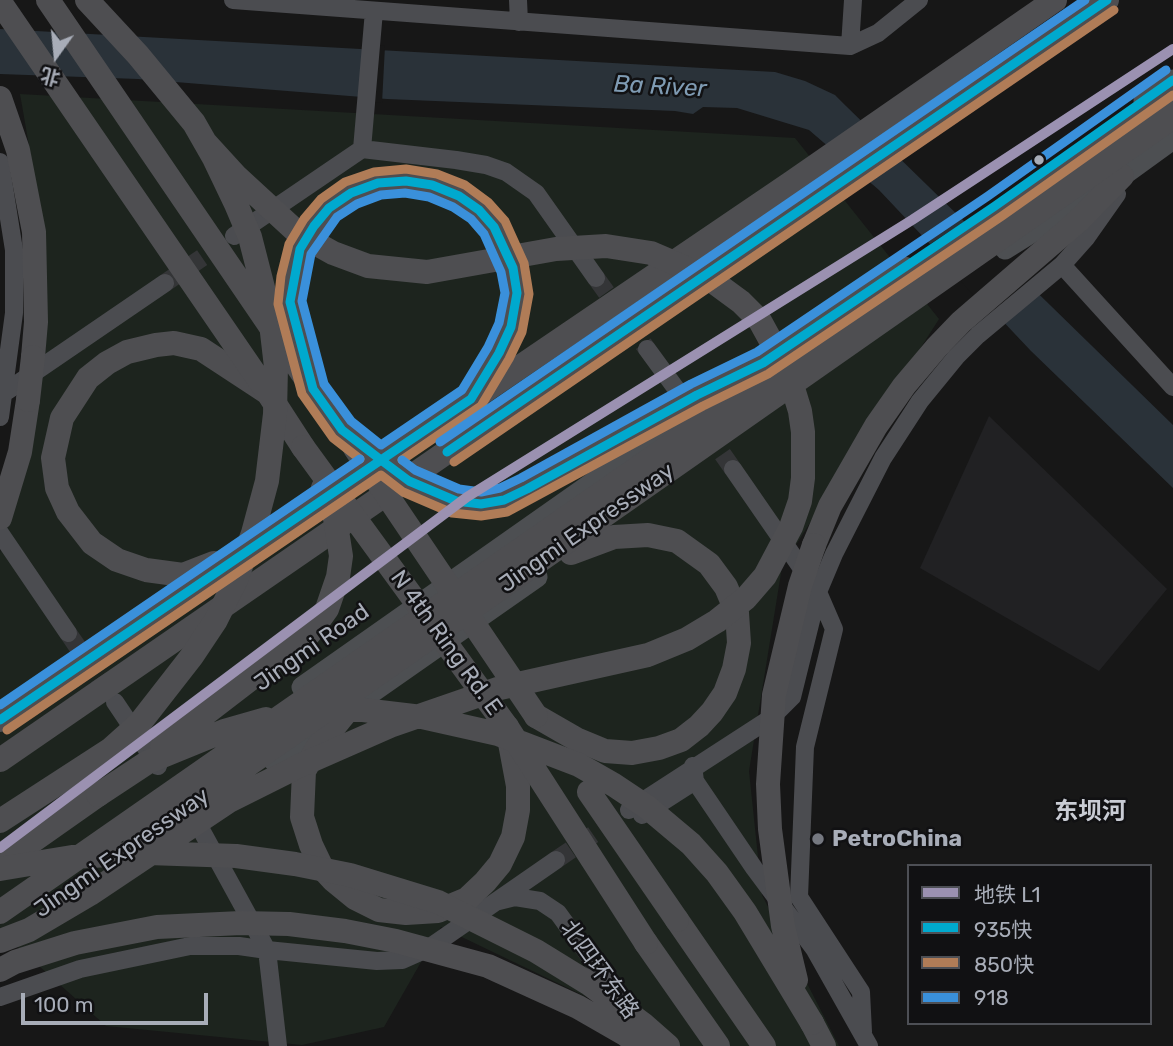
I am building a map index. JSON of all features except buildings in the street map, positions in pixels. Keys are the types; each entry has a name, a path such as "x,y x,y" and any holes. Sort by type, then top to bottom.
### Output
{"highway":[{"name":"N 4th Ring Rd. E","path":"48,0 764,1046"},
{"path":"0,821 111,749 139,724 192,656 216,620 236,580 253,533 269,472 275,414 276,367 270,315 250,237 194,123 88,0"},
{"path":"0,720 791,183 1055,0"},
{"path":"0,760 1107,0"},
{"name":"N 4th Ring Rd. E","path":"0,2 303,447 508,727 646,943 718,1046"},
{"name":"Jingmi Expressway","path":"0,912 1173,95"},
{"path":"1,100 18,150 34,232 36,322 20,452 3,511"},
{"name":"Jingmi Expressway","path":"0,942 1173,117"},
{"path":"0,942 29,930 90,894 229,801 299,766 390,726 488,692 648,655 687,639 717,621 746,598 765,576 791,527 800,501 803,432 800,411 788,372 760,321 741,302 707,277 651,253 606,246 556,249 427,272 368,265 333,253 299,234 236,176 204,141"},
{"path":"812,1023 793,971 783,926 768,785 774,695 800,586 814,545 830,506 876,426 937,346 970,329 1048,267 1078,221 1122,176"},
{"path":"313,389 290,302 300,249 329,208 351,193 378,183 406,181 432,186 458,196 479,210 494,227 513,268 517,293 511,327 499,353 471,399"},
{"path":"250,548 183,575 146,570 117,560 92,543 68,512 57,488 53,458 62,418 75,396 88,378 127,352 174,343 201,349 268,393"},
{"path":"342,430 409,481 456,501 481,504 504,500 527,489 687,392 763,363"},
{"path":"4,863 309,634 327,609 338,577 341,556 335,518 303,447"},
{"path":"536,716 576,740 605,751 632,753 659,748 681,740 706,719 725,693 734,669 739,643 737,613 726,587 709,564 677,541 648,535 614,537 571,553"},
{"path":"98,795 148,762 249,723 289,713 363,710 422,717 498,734 549,752 602,778 647,807 691,844 746,912 824,1046"},
{"path":"347,711 317,748 304,771 302,817 322,868 334,880 355,898 379,910 406,914 438,911 467,899 500,864 513,837 518,810 518,786 508,727"},
{"path":"4,863 113,853 180,854 247,857 350,875 439,902 536,951 588,983 668,1046"},
{"path":"0,970 15,962 75,943 157,928 241,923 289,924 345,930 488,966 579,1007 640,1046"}],"main road":[{"name":"Jingmi Road","path":"0,899 763,363 995,206 1173,80"},
{"path":"0,942 347,711 920,305 1017,240 1122,176 1165,145"}],"street":[{"path":"233,0 850,46 878,33 919,0"},
{"path":"519,0 519,22"},
{"path":"850,46 853,0"},
{"path":"362,149 374,11"},
{"path":"1165,145 1133,175 1048,267 1173,387"},
{"path":"234,236 362,149 456,160 486,165 506,172 536,193 596,278"},
{"path":"0,162 14,250 14,313 0,417"},
{"path":"4,393 165,283"},
{"path":"632,815 771,718 792,697 818,592 845,527 883,458 920,401 956,357 970,329"},
{"path":"648,349 687,392"},
{"path":"733,468 818,592 834,629 805,747 799,897 861,992 866,1039"},
{"path":"0,533 68,633"},
{"path":"115,702 158,766"},
{"path":"694,774 754,868 815,950 866,1039"},
{"path":"200,826 267,950 278,1046"},
{"path":"0,997 80,969 178,948 239,946 377,961 402,960 429,948 495,901 558,864 540,881 540,901"},
{"name":"北四环东路","path":"495,901 514,897 540,901 558,913 655,1046"}],"shaded area":[{"path":"20,94 795,138 939,319 782,567 749,771 762,895 839,1046 662,1046 599,1003 441,927 384,1027 302,1045 106,1026 0,931 0,553 46,347 45,238"},
{"path":"989,416 1167,589 1099,671 920,568"}],"water":[{"name":"Ba River","path":"0,29 775,72 805,81 835,95 1173,425 1173,488 1031,351 879,190 809,130 737,108 703,107 693,114 675,111 387,99 138,79 0,74"}],"pier":[{"path":"363,45 385,46 382,103 360,101"},
{"path":"967,220 1040,291 1003,326 927,246"}],"tunnel":[{"path":"165,283 225,242"},
{"path":"596,278 647,349"},
{"path":"707,432 733,469"},
{"path":"68,633 112,697"},
{"path":"556,860 619,817"}],"metro line":[{"name":"L1","path":"0,848 467,497 912,220 1173,49"}],"transit line":[{"name":"918","path":"440,442 1085,0"},
{"name":"935快","path":"447,452 1107,0"},
{"name":"850快","path":"454,462 1114,10"},
{"name":"918","path":"402,460 415,470 459,489 481,492 500,488 521,478 691,384 757,352 988,196 1166,70"},
{"name":"935快","path":"381,460 409,481 456,501 481,504 504,500 527,489 697,395 763,363 995,206 1173,80"},
{"name":"850快","path":"7,730 381,475 403,492 452,513 481,516 507,512 768,374 1002,216 1173,95"},
{"name":"850快","path":"360,459 333,438 302,394 278,304 281,276 289,244 304,219 321,199 345,182 374,172 406,169 437,174 465,185 488,202 505,221 524,263 529,294 522,332 481,406 402,460"},
{"name":"935快","path":"406,181 432,185 459,196 479,210 494,227 513,268 517,293 511,327 499,353 471,399 381,460 342,430 313,389 290,302 300,249 329,208 351,193 378,183 406,181"},
{"name":"918","path":"405,193 429,197 453,207 471,219 484,234 501,272 505,293 499,323 462,390 381,445 351,421 324,384 302,301 311,254 337,217 357,204 381,195 405,193"},
{"name":"918","path":"0,705 360,459"},
{"name":"935快","path":"0,720 381,460"}],"place":[{"name":"PetroChina","path":"818,839"}],"district":[{"name":"东坝河","path":"1090,812"}]}
